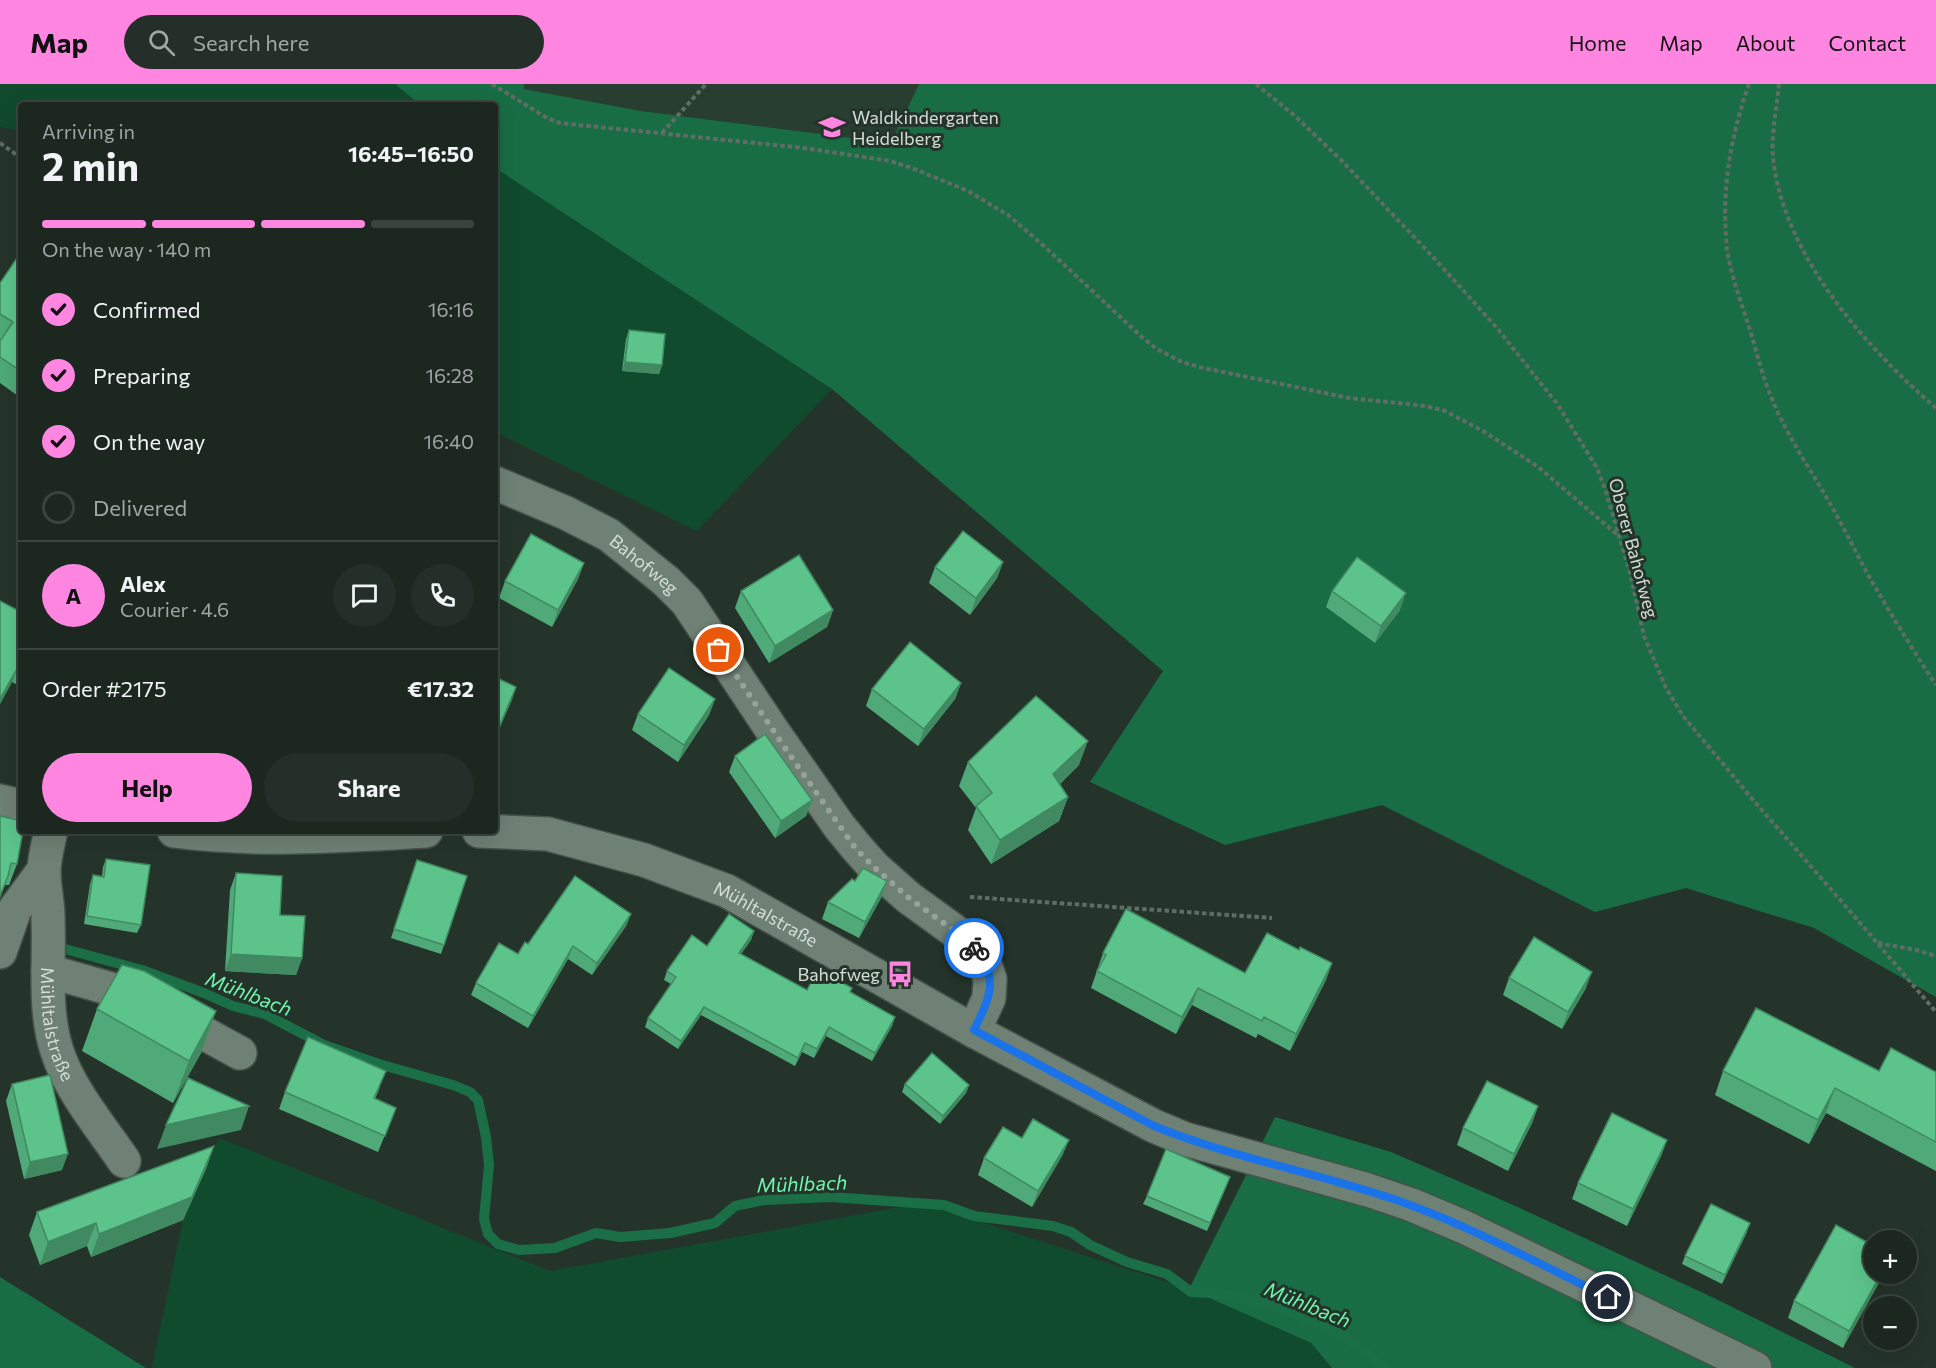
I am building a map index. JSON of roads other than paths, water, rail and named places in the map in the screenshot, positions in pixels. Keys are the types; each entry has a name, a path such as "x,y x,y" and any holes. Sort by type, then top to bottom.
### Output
{"street":[{"name":"Bahofweg","path":"498,484 566,513 609,535 666,581 687,602 772,730 856,849 909,898 956,932 983,959 990,979 989,998 974,1030"},
{"path":"0,801 18,805"},
{"name":"Mühltalstraße","path":"498,832 548,834 644,860 727,891 974,1030 1154,1126 1185,1139 1368,1190 1412,1205 1464,1227 1755,1368"},
{"name":"Mühltalstraße","path":"50,834 44,871 52,1032 57,1052 80,1095 124,1161"},
{"path":"207,834 252,838 312,838 377,834"},
{"name":"Mühltalstraße","path":"0,952 15,909 44,871"},
{"path":"48,971 136,996 240,1053"}],"waterway":[{"name":"Mühlbach","path":"65,949 142,970 233,1006 265,1014 324,1045 470,1092 478,1100 486,1137 489,1165 484,1219 488,1234 498,1244 519,1250 555,1248 596,1233 620,1237 670,1233 715,1223 735,1206 765,1200 831,1197 944,1205 974,1216 1053,1226 1071,1232 1090,1245 1127,1262 1167,1274 1191,1292 1213,1293 1266,1303 1323,1326 1350,1340 1385,1368"}],"place":[{"name":"Waldkindergarten Heidelberg","path":"832,127"},
{"name":"Bahofweg","path":"900,974"}]}
